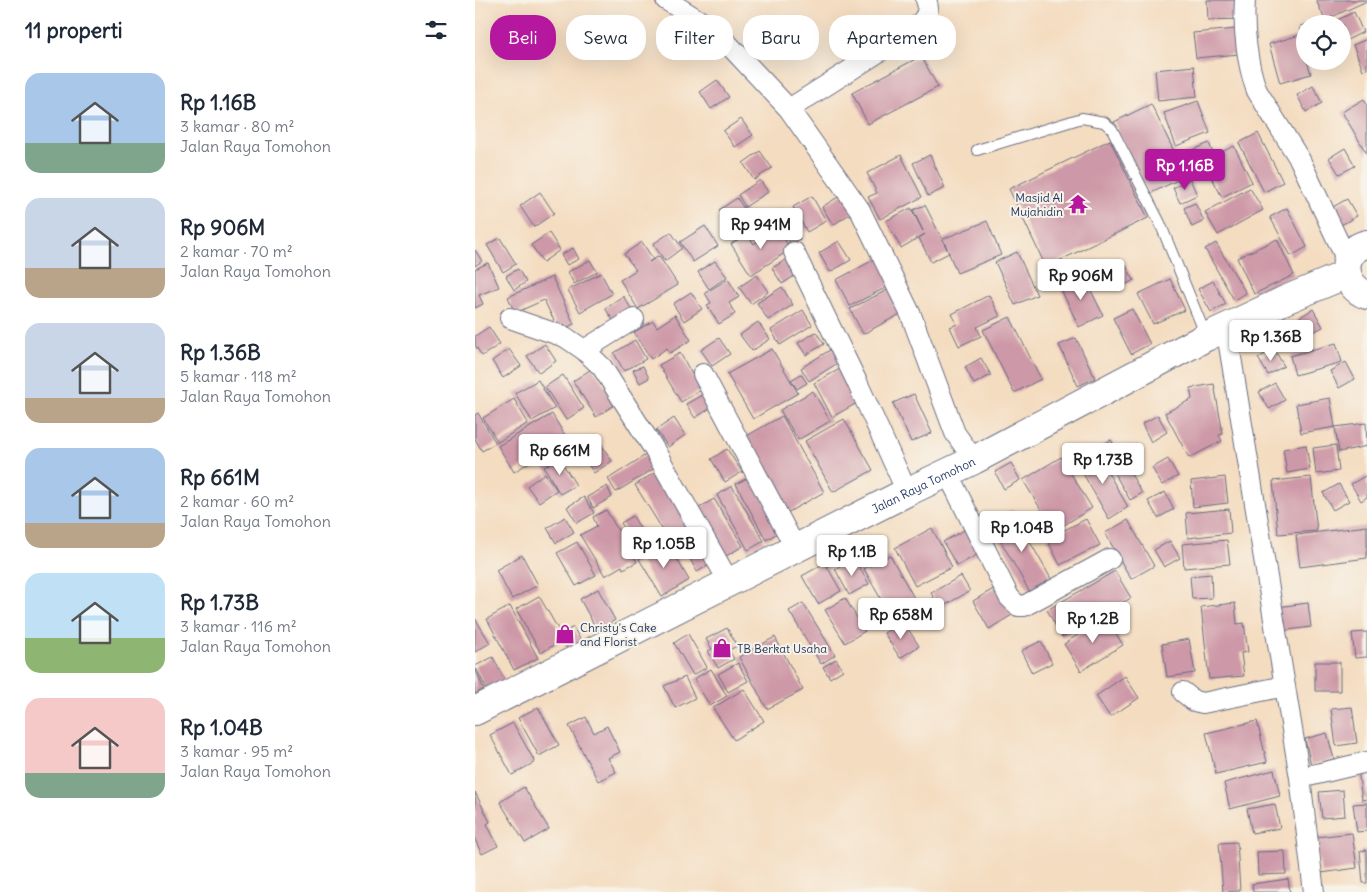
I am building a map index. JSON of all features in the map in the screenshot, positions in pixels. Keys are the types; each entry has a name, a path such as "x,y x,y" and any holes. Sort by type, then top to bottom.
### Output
{"highway":[{"path":"1354,259 1353,288 1367,295"},
{"name":"Jalan Raya Tomohon","path":"475,711 907,492 948,474 1216,332 1285,300 1354,259"}],"street":[{"path":"666,0 705,24 728,44 789,109 860,210 911,314 955,433 974,460"},
{"path":"789,109 907,34 922,22 927,13 928,6 926,0"},
{"path":"1245,0 1244,25 1252,79 1257,91 1300,160 1344,254 1354,259"},
{"path":"794,252 857,382 907,492"},
{"path":"510,318 565,337 584,350 602,367 654,450 729,582"},
{"path":"584,350 634,319"},
{"path":"1216,332 1285,686 1300,778 1314,892"},
{"path":"703,374 796,549"},
{"path":"948,474 1009,598 1019,606 1024,606 1110,559"},
{"path":"1183,692 1194,701 1203,703 1285,686"},
{"path":"1300,778 1367,762"}],"lane":[{"path":"977,150 1082,118 1104,122 1112,129 1216,332"}],"building":[{"path":"1207,0 1241,0 1242,19 1208,20"},
{"path":"1316,0 1367,0 1336,15 1323,15"},
{"path":"1354,12 1363,32 1351,38 1351,15 1348,15"},
{"path":"1236,29 1239,54 1196,58 1193,33"},
{"path":"1296,36 1296,70 1310,70 1311,74 1280,83 1269,44"},
{"path":"1367,39 1367,69 1363,70 1353,45"},
{"path":"914,60 923,60 938,87 868,124 852,93"},
{"path":"1194,66 1197,97 1158,101 1155,70"},
{"path":"717,80 729,97 711,109 700,92"},
{"path":"1313,86 1322,103 1306,112 1297,95"},
{"path":"1364,99 1367,105 1367,154 1342,112"},
{"path":"1198,101 1210,133 1176,146 1164,113"},
{"path":"1151,104 1186,176 1149,194 1114,122"},
{"path":"741,119 753,135 735,147 723,131"},
{"path":"1258,133 1283,182 1264,192 1239,143"},
{"name":"Masjid Al Mujahidin","path":"1110,140 1148,218 1046,267 1009,189"},
{"path":"1209,143 1213,153 1184,166 1179,156"},
{"path":"1234,146 1252,182 1222,197 1203,161"},
{"path":"1345,148 1355,166 1339,174 1329,158"},
{"path":"760,151 772,168 754,180 743,163"},
{"path":"901,155 922,197 880,219 868,197 877,193 867,173"},
{"path":"930,155 945,188 928,196 913,163"},
{"path":"1190,179 1197,195 1180,203 1173,188"},
{"path":"760,180 768,192 745,207 738,195"},
{"path":"1250,188 1263,210 1218,235 1205,212"},
{"path":"540,192 554,213 534,227 520,206"},
{"path":"846,192 857,209 833,225 822,207"},
{"path":"812,196 826,221 807,232 793,207"},
{"path":"737,198 748,215 731,227 719,210"},
{"path":"1347,199 1357,216 1341,225 1331,208"},
{"path":"1195,203 1204,221 1192,227 1184,208"},
{"path":"925,205 949,253 931,262 919,238 925,234 901,248 886,221 911,208 923,231 913,210"},
{"path":"1287,208 1307,247 1291,256 1270,217"},
{"path":"783,210 800,239 791,244 779,225 755,239 749,229"},
{"path":"987,221 1001,255 957,273 943,239"},
{"path":"705,226 718,246 693,262 680,242"},
{"path":"777,228 791,249 751,275 731,244 747,234 754,244"},
{"path":"671,232 682,248 665,261 653,244"},
{"path":"549,233 560,250 543,262 531,245"},
{"path":"500,238 516,264 503,272 487,245"},
{"path":"1277,239 1294,275 1254,294 1237,258"},
{"path":"839,241 851,260 830,272 819,253"},
{"path":"642,242 653,259 649,262 659,256 678,285 638,309 620,280 636,270 624,254"},
{"path":"1216,243 1246,293 1234,300 1205,249"},
{"path":"573,248 579,259 567,265 561,255"},
{"path":"475,250 482,261 475,266"},
{"path":"1017,252 1037,295 1015,305 995,262"},
{"path":"879,257 893,284 850,306 836,280"},
{"path":"789,258 799,273 782,284 772,268"},
{"path":"590,260 597,272 574,284 568,272"},
{"path":"715,261 727,277 709,289 698,272"},
{"path":"488,263 499,287 479,295 483,304 475,308 475,269"},
{"path":"1124,263 1134,280 1118,289 1108,272"},
{"path":"518,269 526,282 514,290 506,276"},
{"path":"601,273 612,294 580,312 568,290"},
{"path":"757,275 768,292 751,304 739,287"},
{"path":"1084,276 1103,315 1079,327 1060,287"},
{"path":"552,277 574,324 559,331 544,300 515,313 508,297"},
{"path":"728,279 739,297 729,303 735,314 719,324 707,305 711,303 705,293"},
{"path":"1170,279 1185,310 1153,324 1138,294"},
{"path":"1213,281 1226,304 1211,312 1198,289"},
{"path":"895,286 908,310 863,334 850,309"},
{"path":"782,287 793,305 768,320 757,303"},
{"path":"691,292 702,309 684,321 673,304"},
{"path":"989,295 1000,316 977,327 981,336 959,346 950,327 957,324 952,314"},
{"path":"623,296 634,313 616,325 605,308"},
{"path":"1132,309 1150,344 1131,354 1113,318"},
{"path":"1313,309 1323,327 1307,335 1297,319"},
{"path":"803,310 812,325 780,345 771,330"},
{"path":"675,315 691,340 670,353 667,348 651,359 634,332 653,321 657,327"},
{"path":"1010,317 1041,379 1014,393 983,330"},
{"path":"758,322 770,339 752,351 740,335"},
{"path":"489,327 500,344 482,356 475,345 475,336"},
{"path":"816,332 824,344 806,355 798,343"},
{"path":"719,338 730,354 712,366 701,350"},
{"path":"1076,338 1095,378 1078,386 1059,345"},
{"path":"635,340 646,359 624,371 614,353"},
{"path":"1336,343 1342,362 1295,375 1290,356"},
{"path":"545,344 556,361 539,373 527,356"},
{"path":"833,348 841,361 809,381 801,368"},
{"path":"509,349 521,366 503,378 492,361"},
{"path":"772,349 798,393 753,419 727,374"},
{"path":"1274,349 1284,366 1268,375 1258,358"},
{"path":"680,353 701,390 681,402 659,365"},
{"path":"981,358 991,375 974,384 965,367"},
{"path":"1346,362 1355,379 1339,388 1330,371"},
{"path":"643,366 649,378 640,383 633,370"},
{"path":"593,368 616,404 596,417 573,381"},
{"path":"840,369 857,403 832,417 814,383"},
{"path":"801,374 807,383 797,389 791,380"},
{"path":"563,375 584,408 566,420 545,387"},
{"path":"538,380 555,408 532,421 515,393"},
{"path":"1275,383 1285,400 1269,409 1259,392"},
{"path":"1214,384 1223,434 1219,435 1222,441 1189,458 1165,413 1192,399 1190,388"},
{"path":"813,391 830,421 798,440 780,410"},
{"path":"704,394 712,407 695,418 686,404"},
{"path":"914,394 932,433 911,442 893,403"},
{"path":"1330,398 1335,427 1301,433 1296,404"},
{"path":"514,399 528,423 498,442 483,418"},
{"path":"478,413 496,443 482,451 475,439 475,415"},
{"path":"552,414 567,439 514,472 498,446"},
{"path":"1158,415 1167,432 1151,442 1142,424"},
{"path":"782,416 824,492 785,514 743,438"},
{"path":"674,418 685,435 668,447 656,430"},
{"path":"844,419 873,470 833,492 805,441"},
{"path":"1366,423 1367,446 1339,452 1335,427"},
{"path":"1111,440 1142,493 1130,500 1099,447"},
{"path":"601,444 612,461 594,473 583,457"},
{"path":"1306,445 1310,469 1287,473 1283,449"},
{"path":"1336,445 1339,471 1316,474 1313,448"},
{"path":"727,449 742,472 725,482 711,459"},
{"path":"652,451 660,465 616,492 608,479"},
{"path":"1096,452 1128,507 1109,519 1077,463"},
{"path":"1061,457 1092,508 1054,531 1023,480"},
{"path":"559,458 576,485 560,494 544,467"},
{"path":"1168,459 1178,476 1162,485 1152,468"},
{"path":"1011,463 1020,480 1004,489 995,472"},
{"path":"659,470 696,530 672,545 635,485"},
{"path":"545,473 557,490 539,502 527,486"},
{"path":"1367,475 1367,497 1361,501 1351,484"},
{"path":"751,476 781,531 766,540 736,484"},
{"path":"1225,477 1228,503 1193,507 1191,481"},
{"path":"1311,477 1317,531 1278,534 1273,481"},
{"path":"1339,484 1349,501 1333,510 1323,493"},
{"path":"607,486 612,497 593,508 587,497"},
{"path":"732,486 764,541 748,550 717,495"},
{"path":"1165,492 1174,509 1158,518 1148,501"},
{"path":"584,497 594,513 577,523 567,507"},
{"path":"714,499 743,546 721,559 692,512"},
{"path":"1229,509 1231,533 1188,538 1186,513"},
{"path":"606,510 637,562 623,569 622,566 605,576 580,535 597,526 593,517"},
{"path":"1012,510 1054,584 1032,596 990,522"},
{"path":"633,516 650,546 638,552 621,523"},
{"path":"565,517 574,532 556,543 547,528"},
{"path":"1086,519 1100,545 1060,565 1047,539"},
{"path":"1128,520 1154,566 1131,579 1105,533"},
{"path":"1367,526 1367,558 1300,567 1296,535"},
{"path":"932,528 952,567 915,586 895,548"},
{"path":"966,529 980,553 957,566 943,542"},
{"path":"698,535 714,562 697,572 682,544"},
{"path":"1227,540 1230,564 1184,568 1182,544"},
{"path":"1170,541 1180,558 1164,567 1154,550"},
{"path":"577,542 596,575 576,586 557,553"},
{"path":"667,542 689,580 662,597 639,559"},
{"path":"522,555 538,585 512,599 496,570"},
{"path":"890,555 918,605 892,619 864,569"},
{"path":"854,558 869,584 849,595 835,569"},
{"path":"825,563 841,591 818,604 802,576"},
{"path":"1115,571 1131,598 1062,637 1047,610"},
{"path":"1211,574 1212,598 1192,599 1190,576"},
{"path":"961,576 970,591 940,608 931,593"},
{"path":"995,588 1012,615 989,629 973,601"},
{"path":"598,589 615,620 597,630 580,599"},
{"path":"539,596 561,634 573,627 583,644 569,651 562,640 541,653 516,609"},
{"path":"845,598 865,631 845,643 825,610"},
{"path":"803,603 835,655 821,664 789,611"},
{"path":"1235,603 1237,624 1244,623 1248,652 1241,653 1244,676 1209,679 1201,607"},
{"path":"1308,603 1311,627 1281,631 1277,607"},
{"path":"510,606 538,658 514,670 487,619"},
{"path":"1105,617 1123,645 1081,671 1064,644"},
{"path":"475,618 490,643 475,652"},
{"path":"903,621 919,646 900,658 884,633"},
{"name":"TB Berkat Usaha","path":"727,628 737,646 729,650 734,659 718,668 708,651 712,649 706,639"},
{"path":"1367,632 1367,657 1355,658 1352,633"},
{"path":"688,634 707,667 693,675 674,643"},
{"path":"775,637 803,690 767,709 739,657"},
{"path":"1189,639 1195,673 1167,677 1162,644"},
{"path":"1041,641 1052,663 1032,673 1021,651"},
{"path":"493,657 506,683 488,692 475,666"},
{"path":"836,659 843,670 830,678 823,667"},
{"path":"1315,662 1340,662 1340,691 1315,691"},
{"path":"738,663 748,681 728,692 718,674"},
{"path":"475,669 484,689 475,694"},
{"path":"711,669 727,696 710,706 694,679"},
{"path":"1125,676 1139,698 1110,717 1096,696"},
{"path":"685,677 695,698 675,708 664,686"},
{"path":"744,689 764,721 734,740 713,708"},
{"path":"538,707 559,745 539,756 518,718"},
{"path":"1352,707 1357,743 1336,746 1331,709"},
{"path":"586,717 594,733 607,726 620,752 608,758 616,772 598,781 569,726"},
{"path":"1257,721 1267,762 1216,774 1206,733"},
{"path":"513,723 535,762 512,775 490,735"},
{"path":"1327,733 1334,759 1311,765 1305,739"},
{"path":"1367,768 1367,799 1362,800 1358,769"},
{"path":"1274,770 1280,796 1230,809 1224,783"},
{"path":"524,787 549,829 525,843 500,802"},
{"path":"1343,790 1345,816 1322,818 1319,792"},
{"path":"475,792 490,822 487,824 498,846 482,854 475,840"},
{"path":"1367,803 1367,831 1357,832 1353,804"},
{"path":"1275,804 1280,828 1252,833 1247,809"},
{"path":"1352,833 1357,868 1321,873 1316,837"},
{"path":"1237,842 1240,891 1223,892 1219,843"},
{"path":"1367,850 1367,883 1363,883 1360,851"},
{"path":"1285,851 1286,874 1258,875 1257,852"},
{"path":"1288,879 1290,892 1253,892 1252,884"}],"place":[{"name":"Masjid Al Mujahidin","path":"1078,204"},
{"name":"Christy's Cake and Florist","path":"565,634"},
{"name":"TB Berkat Usaha","path":"722,648"}]}
